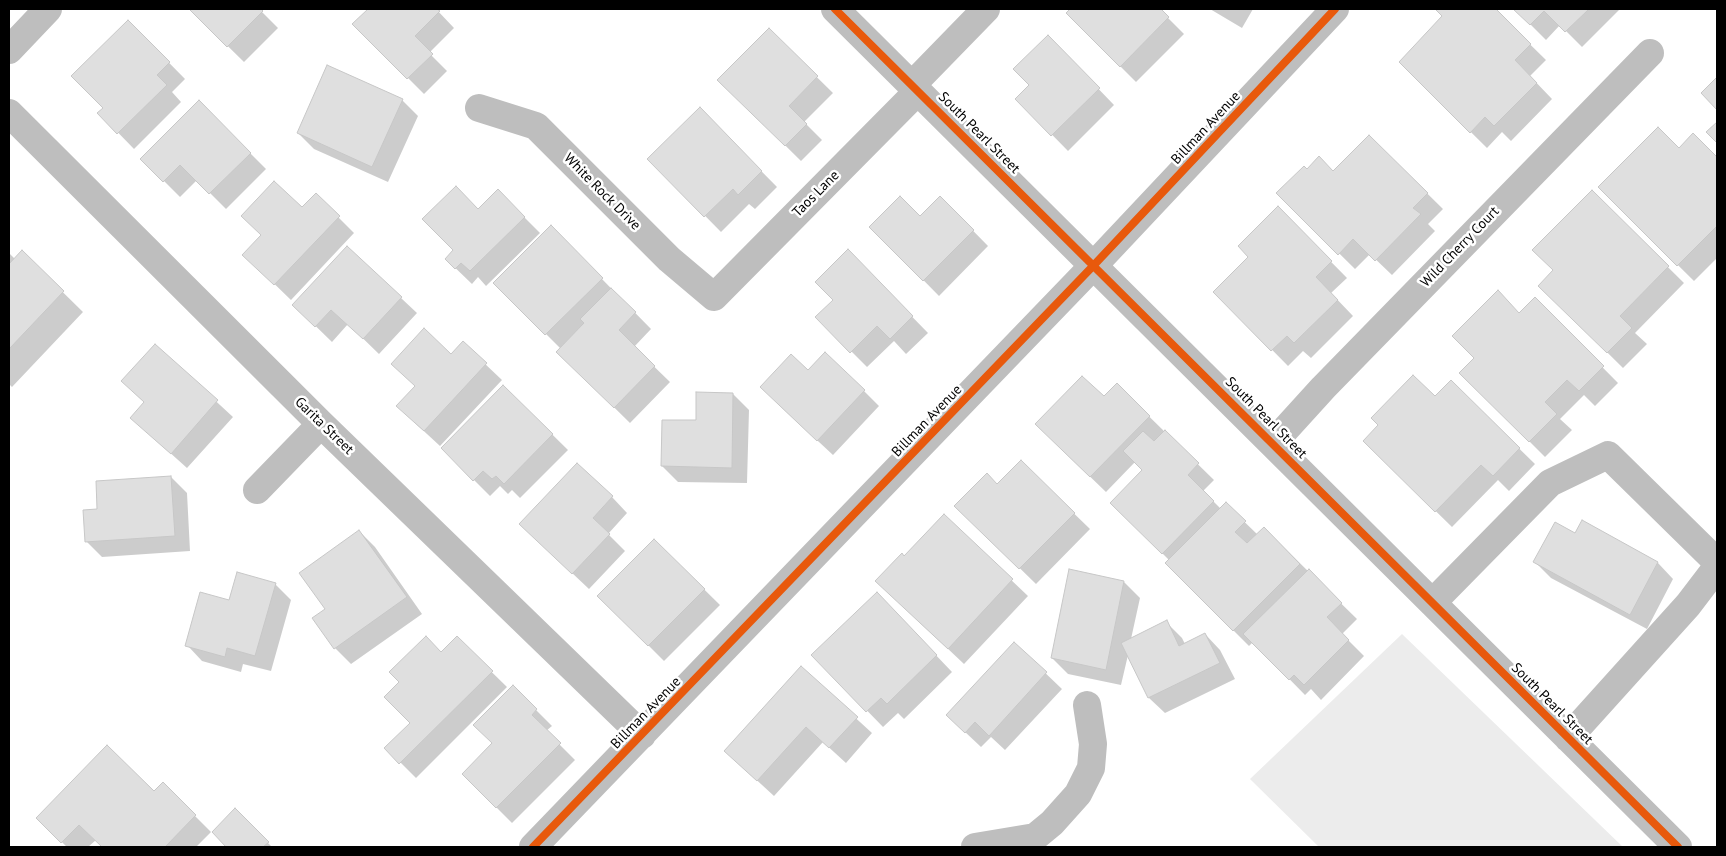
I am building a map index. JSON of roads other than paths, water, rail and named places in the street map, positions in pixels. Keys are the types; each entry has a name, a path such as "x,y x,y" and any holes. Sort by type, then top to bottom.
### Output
{"street":[{"path":"9,50 48,9"},
{"name":"South Pearl Street","path":"835,9 1678,847"},
{"name":"Taos Lane","path":"714,297 915,88 986,9"},
{"name":"Billman Avenue","path":"548,842 642,735 1094,265 1336,9"},
{"name":"Wild Cherry Court","path":"1273,443 1323,388 1650,53"},
{"name":"White Rock Drive","path":"479,108 536,126 669,259 714,297"},
{"name":"Garita Street","path":"9,113 321,424 642,735"},
{"path":"257,490 321,424"},
{"path":"1432,602 1550,483 1608,455 1717,562"},
{"path":"1568,738 1688,605 1717,568"},
{"path":"975,847 1035,837 1052,823 1078,794 1091,768 1093,744 1087,705"}]}
